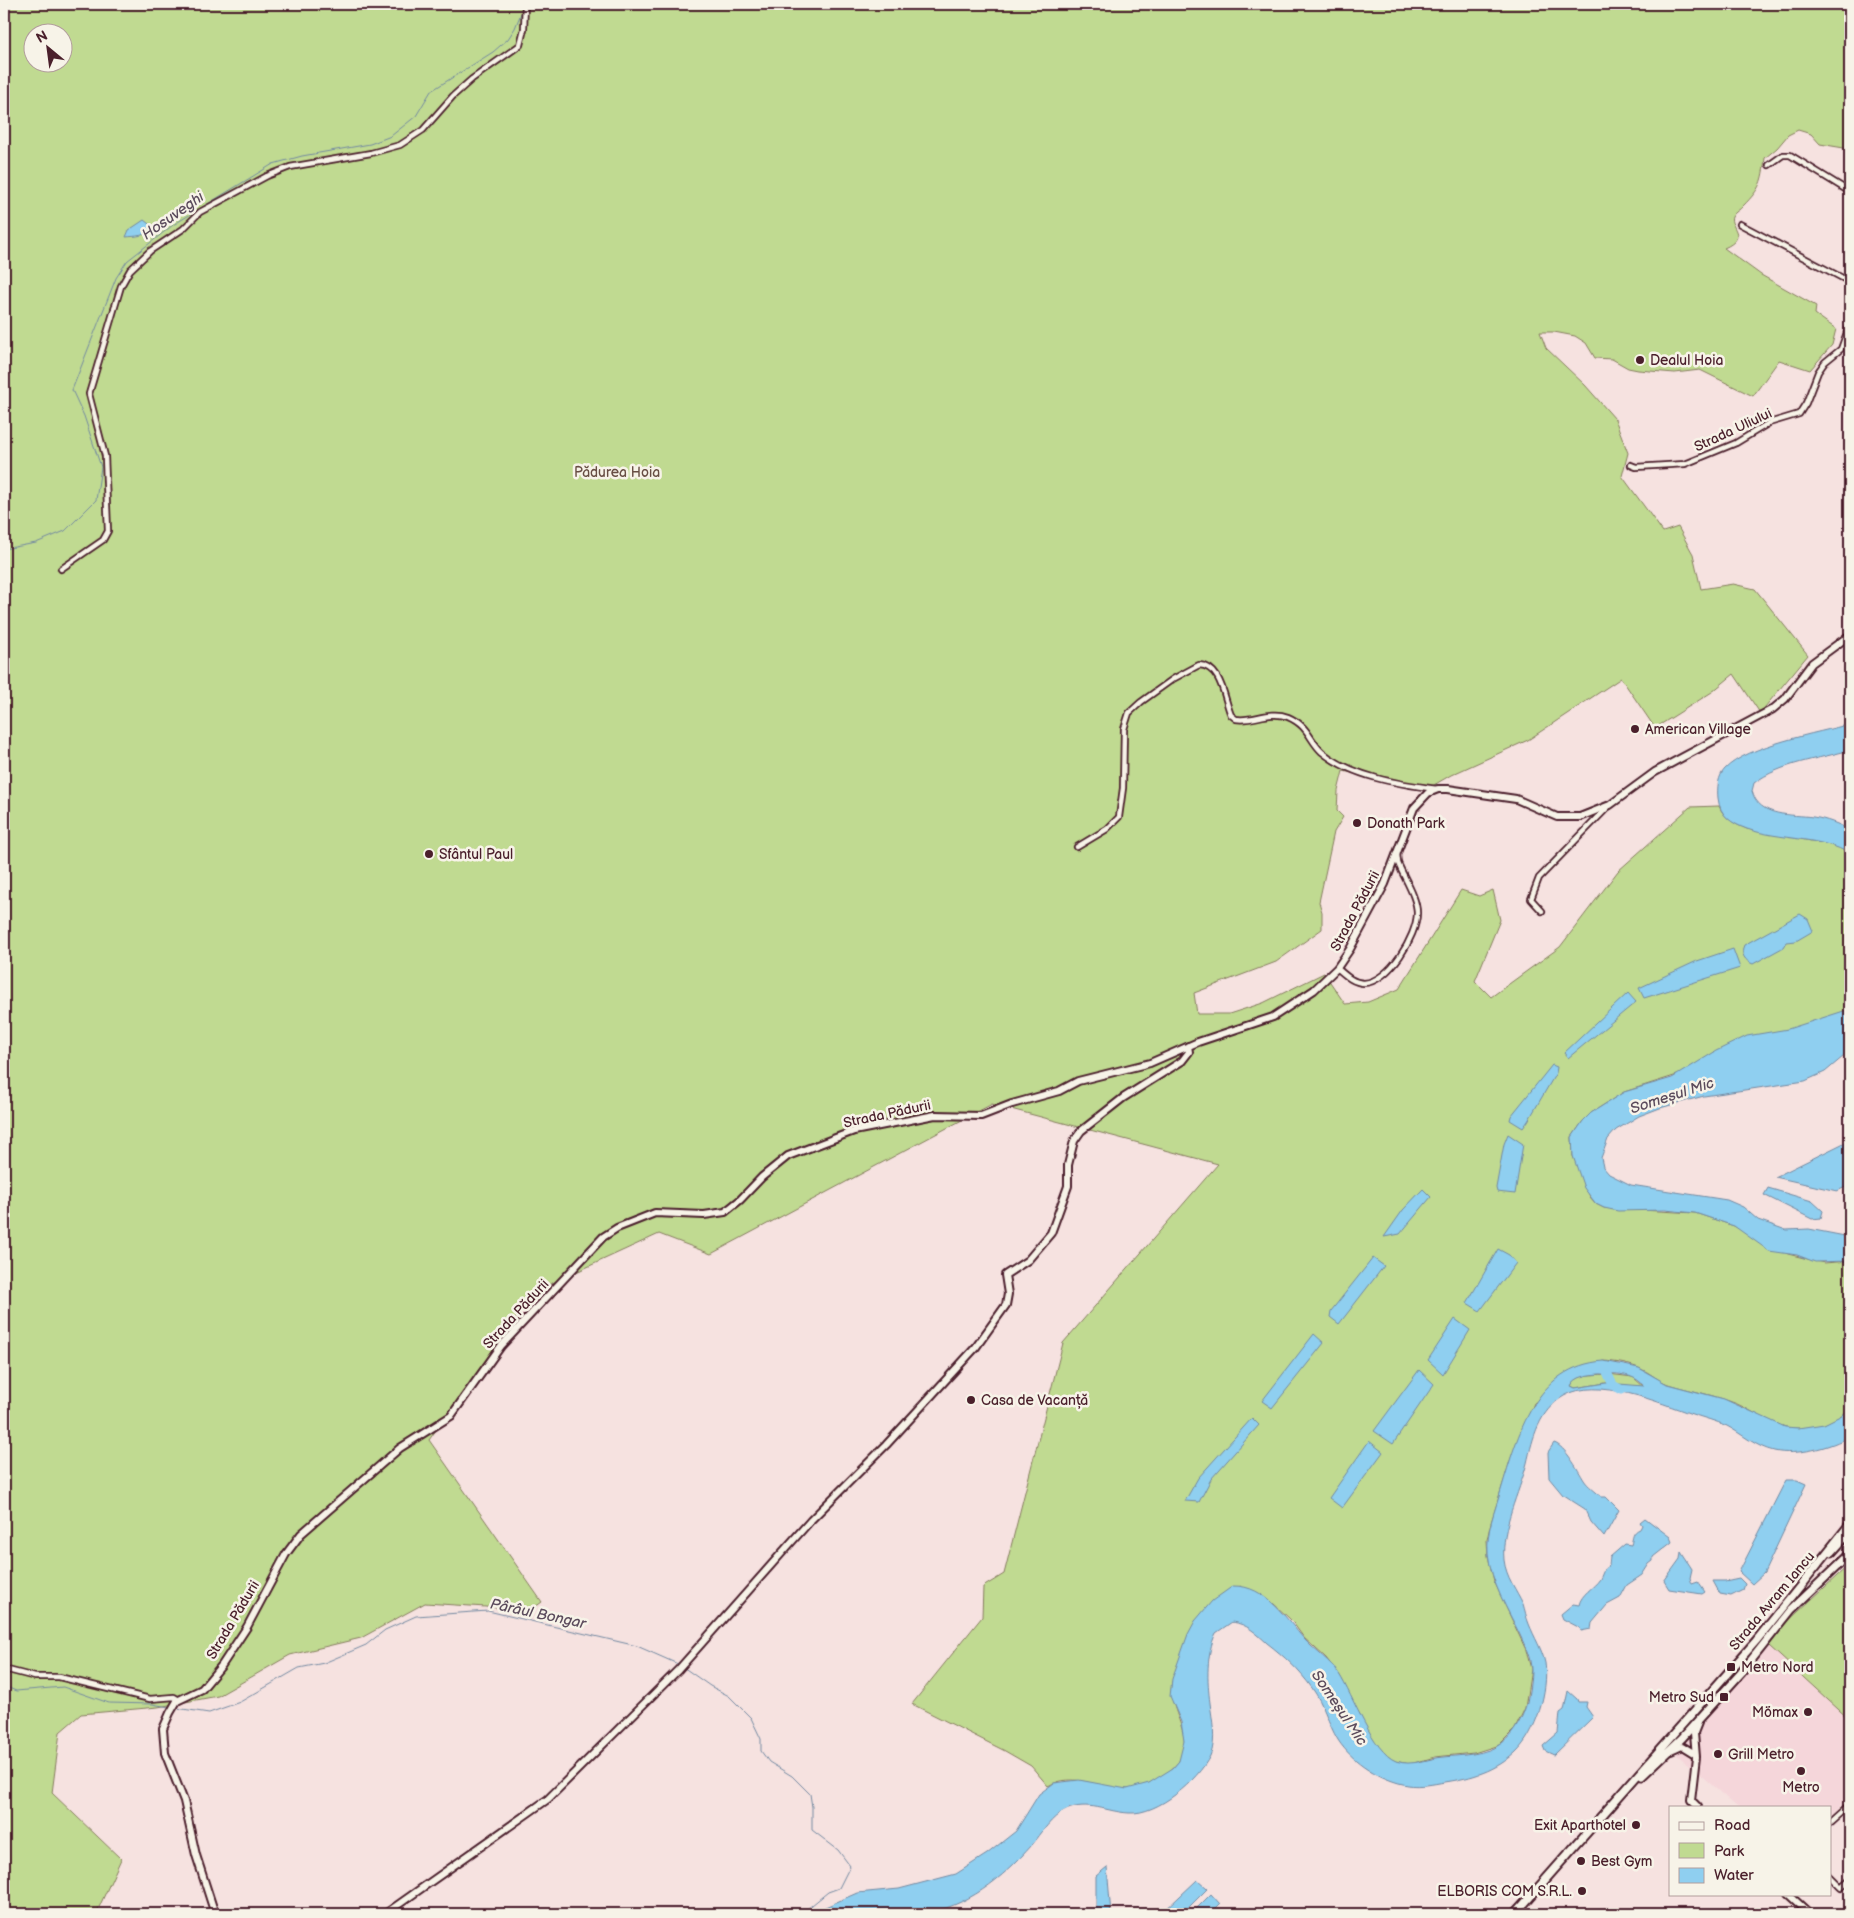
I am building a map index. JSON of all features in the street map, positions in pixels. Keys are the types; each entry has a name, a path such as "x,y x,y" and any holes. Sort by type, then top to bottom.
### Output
{"main road":[{"name":"Strada Avram Iancu","path":"1515,1914 1756,1641 1850,1524"},
{"path":"1818,1565 1840,1546 1850,1532"},
{"path":"1841,1563 1850,1549"},
{"name":"Strada Avram Iancu","path":"1612,1805 1684,1736 1741,1673 1791,1610 1850,1554"}],"street":[{"path":"61,569 103,540 108,531 105,456 89,394 121,286 130,270 150,251 183,229 200,212 267,176 290,167 371,154 400,145 423,130 453,96 472,79 520,45 524,29 525,6"},
{"path":"1769,165 1784,155 1790,155 1850,192"},
{"path":"1740,224 1803,259 1850,282"},
{"name":"Strada Uliului","path":"1631,465 1636,467 1686,464 1736,443 1769,423 1796,416 1803,409 1822,366 1841,349 1850,324"},
{"path":"1542,911 1530,899 1539,878 1610,805 1655,772 1773,709 1785,699 1812,663 1850,635"},
{"path":"1078,847 1107,829 1119,817 1123,788 1124,729 1129,713 1140,702 1199,665 1210,668 1219,679 1231,715 1236,719 1271,714 1286,717 1308,731 1321,750 1347,768 1391,780 1438,789 1459,790 1516,799 1550,815 1564,818 1580,817 1610,805"},
{"name":"Strada Pădurii","path":"177,1702 202,1688 222,1665 247,1627 286,1554 301,1534 400,1448 451,1416 508,1338 596,1244 608,1234 655,1213 704,1215 725,1212 740,1200 762,1176 788,1156 854,1131 935,1115 981,1116 1012,1104 1059,1092 1082,1080 1150,1063 1188,1046 1273,1016 1314,990 1337,968 1362,928 1397,854 1414,808 1426,795 1438,789"},
{"path":"1337,968 1351,980 1363,983 1376,980 1393,967 1406,946 1416,924 1417,912 1400,868 1397,854"},
{"path":"385,1914 548,1799 690,1658 811,1520 886,1445 976,1347 1004,1309 1008,1300 1005,1275 1028,1260 1050,1233 1068,1186 1068,1166 1074,1141 1081,1131 1123,1098 1182,1061 1188,1052 1188,1046"},
{"path":"4,1669 35,1677 60,1677 150,1698 174,1697 177,1702 163,1729 165,1753 170,1771 184,1801 196,1855 215,1914"},
{"path":"1697,1806 1691,1800 1693,1740 1694,1730 1701,1718"},
{"path":"1684,1736 1693,1740"},
{"path":"1684,1736 1693,1752"},
{"path":"1665,1754 1682,1746 1693,1752"},
{"path":"1832,1820 1850,1804"},
{"path":"1832,1878 1841,1887 1850,1879"},
{"path":"1790,1896 1810,1914"}],"shaded area":[{"path":"1769,1646 1850,1720 1850,1797 1832,1814 1832,1806 1736,1806 1674,1752"}],"green space":[{"name":"Pădurea Hoia","path":"4,4 1850,4 1850,149 1820,144 1811,134 1798,130 1788,135 1765,158 1760,184 1749,200 1732,217 1737,236 1736,240 1724,248 1761,275 1816,306 1815,314 1836,329 1832,345 1810,370 1779,360 1753,396 1700,370 1675,373 1628,368 1612,359 1595,358 1586,343 1575,336 1554,332 1540,332 1546,348 1585,385 1615,419 1628,453 1622,476 1663,532 1678,527 1693,554 1701,589 1733,584 1755,589 1808,655 1760,713 1734,674 1712,692 1655,728 1621,678 1528,740 1451,775 1427,789 1343,771 1338,791 1337,811 1343,817 1334,832 1319,902 1322,912 1322,929 1276,962 1194,993 1197,1014 1229,1014 1263,1003 1324,973 1345,1004 1368,1002 1399,989 1461,890 1479,896 1493,890 1500,920 1475,981 1491,997 1560,947 1618,871 1690,807 1719,806 1730,820 1747,829 1838,846 1850,854 1850,1020 1624,1092 1591,1113 1572,1137 1573,1156 1590,1197 1596,1204 1604,1208 1695,1213 1734,1226 1788,1254 1824,1263 1850,1261 1850,1405 1845,1412 1822,1425 1803,1428 1786,1427 1773,1423 1729,1401 1664,1383 1637,1367 1604,1361 1534,1403 1511,1458 1487,1540 1488,1556 1494,1581 1526,1650 1531,1669 1525,1708 1515,1729 1499,1745 1474,1753 1435,1757 1410,1764 1394,1761 1375,1747 1340,1676 1326,1658 1304,1638 1291,1620 1274,1604 1240,1586 1184,1654 1173,1678 1171,1691 1184,1741 1183,1753 1176,1765 1161,1777 1131,1789 1077,1780 1067,1780 1048,1786 1031,1766 912,1704 982,1617 983,1587 1004,1574 1063,1343 1218,1164 992,1104 711,1254 659,1234 535,1291 429,1440 542,1602 531,1610 425,1603 361,1638 290,1655 218,1696 158,1707 81,1714 60,1732 52,1793 121,1859 96,1914 4,1914"},
{"path":"1608,1374 1633,1377 1644,1387 1606,1383 1575,1388 1571,1386 1573,1382 1581,1377"},
{"path":"1850,1564 1850,1720 1769,1646 1786,1623"}],"water":[{"path":"144,220 153,227 148,233 126,237 129,230"},
{"path":"1850,724 1850,750 1800,762 1776,771 1754,783 1752,791 1756,800 1769,810 1786,815 1823,819 1850,830 1850,854 1827,844 1760,833 1747,829 1731,821 1721,810 1718,798 1718,782 1725,769 1736,761 1750,753 1784,741"},
{"path":"1800,914 1808,919 1813,931 1796,941 1787,942 1784,947 1753,964 1746,959 1743,954 1744,945"},
{"path":"1733,949 1740,968 1644,998 1639,988 1697,961"},
{"path":"1628,993 1636,1002 1568,1058 1564,1053"},
{"path":"1850,1009 1850,1051 1825,1072 1805,1081 1704,1096 1639,1116 1616,1130 1608,1139 1601,1158 1603,1167 1609,1174 1631,1185 1727,1200 1743,1207 1758,1220 1786,1230 1809,1229 1850,1237 1850,1261 1815,1262 1797,1255 1769,1251 1734,1226 1695,1213 1665,1210 1618,1211 1604,1208 1596,1204 1584,1188 1573,1156 1572,1137 1591,1113 1624,1092 1672,1078 1716,1051 1747,1036 1788,1029"},
{"path":"1552,1065 1557,1067 1556,1073 1523,1128 1510,1120 1511,1116"},
{"path":"1508,1134 1523,1144 1515,1194 1497,1192 1496,1188 1504,1144"},
{"path":"1850,1140 1850,1185 1837,1191 1775,1177"},
{"path":"1768,1188 1812,1201 1823,1211 1821,1218 1812,1219 1764,1195"},
{"path":"1423,1189 1431,1197 1400,1234 1384,1237 1403,1210"},
{"path":"1498,1249 1509,1255 1516,1263 1480,1311 1467,1303"},
{"path":"1373,1258 1384,1266 1339,1324 1330,1317 1331,1311"},
{"path":"1455,1319 1470,1330 1443,1374 1428,1360"},
{"path":"1314,1334 1324,1343 1272,1408 1262,1401"},
{"path":"1604,1361 1639,1368 1667,1384 1724,1399 1785,1427 1798,1428 1824,1424 1842,1415 1850,1405 1850,1436 1813,1450 1802,1452 1774,1451 1761,1447 1727,1426 1628,1393 1593,1389 1578,1391 1564,1396 1555,1402 1538,1425 1505,1535 1504,1560 1507,1572 1523,1604 1528,1621 1544,1658 1546,1674 1543,1698 1535,1723 1523,1744 1508,1759 1492,1769 1474,1776 1422,1785 1413,1786 1398,1783 1378,1775 1359,1763 1344,1748 1338,1740 1316,1694 1297,1670 1280,1653 1251,1630 1232,1622 1216,1633 1210,1650 1208,1685 1214,1737 1210,1756 1187,1785 1164,1802 1140,1812 1129,1813 1090,1806 1074,1807 1066,1810 1051,1821 1021,1857 996,1880 969,1898 938,1910 922,1914 785,1914 823,1908 857,1893 899,1889 956,1874 987,1854 1016,1831 1039,1794 1054,1783 1079,1780 1127,1789 1149,1783 1173,1768 1179,1761 1184,1741 1181,1722 1170,1696 1172,1679 1188,1634 1195,1621 1212,1601 1233,1586 1245,1587 1265,1597 1283,1613 1305,1640 1331,1664 1345,1684 1379,1747 1396,1761 1414,1763 1474,1754 1489,1750 1502,1743 1515,1730 1523,1713 1527,1702 1531,1670 1526,1648 1492,1575 1488,1553 1490,1529 1515,1447 1533,1406 1546,1389 1561,1375 1580,1366","holes":["1605,1374 1629,1376 1644,1386 1606,1383 1575,1388 1571,1386 1576,1380 1583,1377"]},
{"path":"1419,1370 1434,1384 1393,1444 1374,1431"},
{"path":"1252,1418 1259,1425 1211,1479 1199,1502 1185,1501 1198,1478"},
{"path":"1369,1441 1383,1452 1342,1508 1329,1498"},
{"path":"1554,1443 1567,1453 1587,1484 1602,1497 1606,1497 1619,1510 1604,1537 1591,1522 1585,1509 1563,1495 1549,1478 1548,1452"},
{"path":"1786,1480 1797,1480 1806,1484 1764,1573 1752,1584 1739,1572"},
{"path":"1645,1518 1670,1537 1672,1542 1653,1557 1653,1561 1642,1575 1627,1585 1620,1598 1607,1605 1592,1623 1591,1629 1581,1631 1580,1628 1563,1619 1561,1614 1573,1604 1579,1605 1585,1594 1600,1579 1604,1570 1609,1565 1610,1557 1625,1544 1631,1545 1634,1534 1642,1525 1640,1522"},
{"path":"1681,1552 1692,1569 1690,1578 1692,1584 1698,1582 1705,1592 1702,1594 1669,1589 1664,1581 1680,1559"},
{"path":"1739,1578 1745,1584 1743,1590 1731,1596 1720,1594 1713,1581 1725,1581"},
{"path":"1568,1691 1578,1702 1587,1702 1586,1707 1593,1717 1554,1755 1545,1751 1543,1746 1558,1733 1560,1713 1564,1710"},
{"path":"1107,1867 1111,1914 1096,1914 1096,1876"},
{"path":"1197,1880 1207,1889 1182,1914 1162,1913"},
{"path":"1211,1894 1220,1904 1210,1914 1191,1914"}],"waterway":[{"name":"Hosuveghi","path":"4,549 36,543 65,531 96,500 101,467 84,416 72,390 116,278 127,261 173,225 273,164 302,156 370,144 391,136 416,116 431,91 493,52 508,39 524,6"},
{"name":"Someșul Mic","path":"1606,1370 1613,1385 1622,1390"},
{"name":"Pârâul Bongar","path":"176,1708 209,1713 240,1702 299,1668 324,1663 366,1645 385,1630 416,1616 488,1611 637,1646 680,1665"},
{"name":"Pârâul Bongar","path":"683,1667 710,1686 729,1696 751,1718 761,1739 761,1751 769,1762 792,1776 810,1794 812,1830 838,1850 850,1866 839,1888 828,1892 801,1914"},
{"name":"Pârâul Bongar","path":"4,1686 16,1691 63,1687 109,1703 152,1704 169,1707"}],"place":[{"name":"Dealul Hoia","path":"1640,360"},
{"name":"American Village","path":"1635,729"},
{"name":"Donath Park","path":"1357,823"},
{"name":"Sfântul Paul","path":"429,854"},
{"name":"Casa de Vacanță","path":"971,1400"},
{"name":"Metro Nord","path":"1731,1667"},
{"name":"Metro Sud","path":"1724,1697"},
{"name":"Mömax","path":"1808,1712"},
{"name":"Grill Metro","path":"1718,1754"},
{"name":"Metro","path":"1801,1771"},
{"name":"Exit Aparthotel","path":"1636,1825"},
{"name":"Best Gym","path":"1581,1861"},
{"name":"ELBORIS COM S.R.L.","path":"1582,1891"}]}
